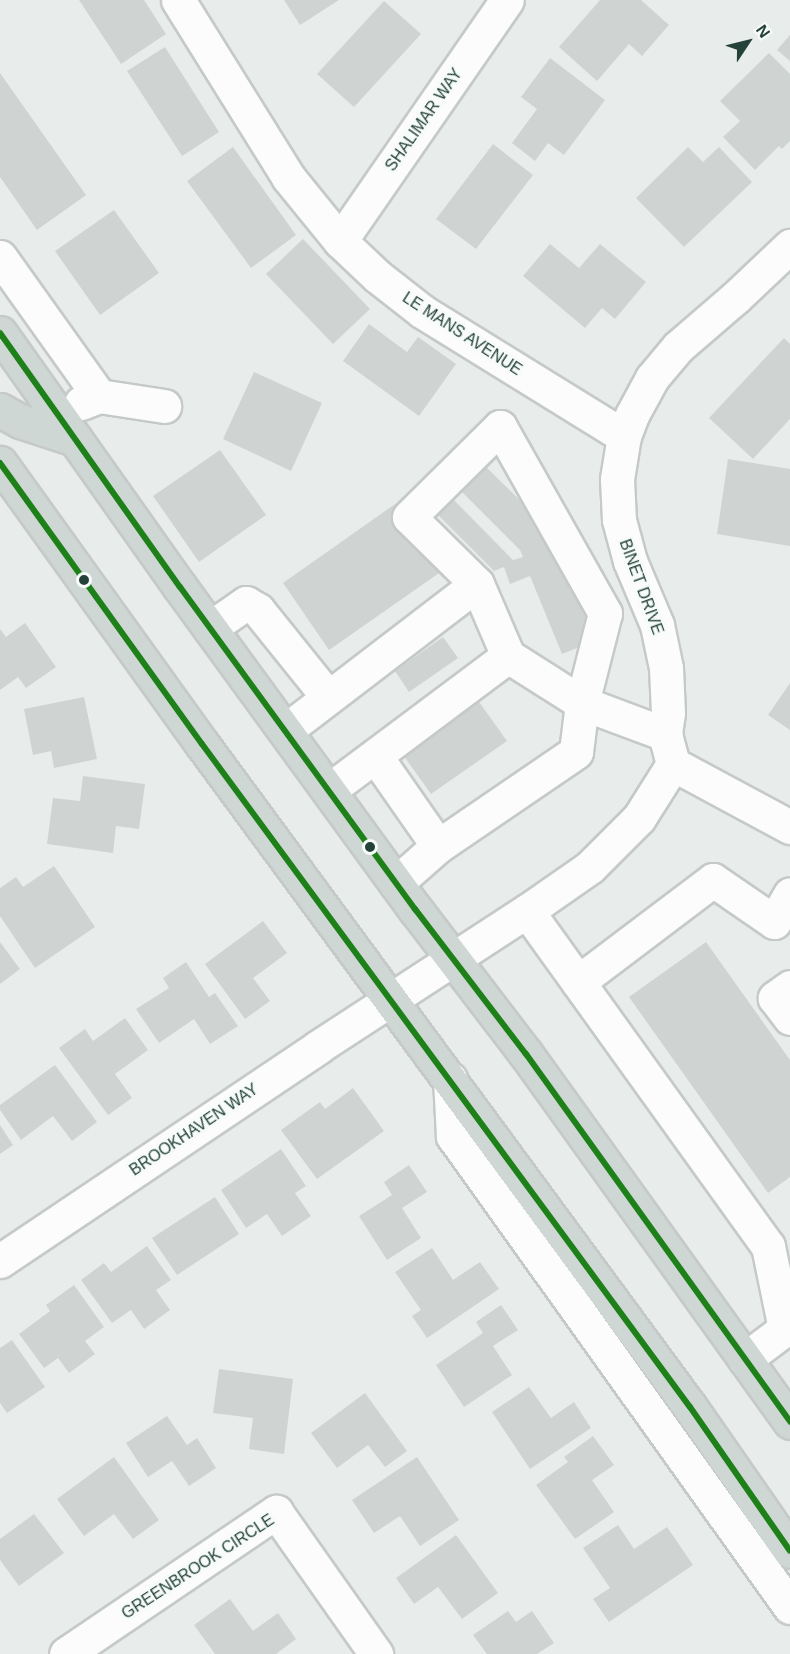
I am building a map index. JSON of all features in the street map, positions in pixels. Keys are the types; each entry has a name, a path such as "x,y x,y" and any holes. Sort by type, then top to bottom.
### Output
{"main road":[{"path":"0,333 210,628 452,959 526,1054 790,1422"},
{"path":"0,410 20,421 75,440"},
{"path":"0,464 390,1001 450,1079 690,1407 790,1551"}],"street":[{"name":"LE MANS AVENUE","path":"178,0 288,177 340,240 377,276 423,312 624,436"},
{"name":"SHALIMAR WAY","path":"340,240 507,0"},
{"name":"BINET DRIVE","path":"390,1001 590,867 639,818 669,749 668,713 666,668 657,625 630,561 619,520 617,479 624,436 632,415 652,378 678,347 790,246"},
{"path":"0,257 90,399 164,406"},
{"path":"396,883 438,846 576,752 582,703 604,613 500,427 409,517 477,584 508,656 582,703 669,749 790,827"},
{"path":"286,730 477,584"},
{"path":"210,628 246,603 258,610 328,698"},
{"path":"329,790 508,656"},
{"path":"376,757 438,846"},
{"path":"578,982 713,880 782,928 790,894"},
{"path":"527,911 768,1246 785,1329 745,1359"},
{"path":"790,987 775,998 790,1018"},
{"name":"BROOKHAVEN WAY","path":"0,1261 390,1001"},
{"path":"450,1079 453,1137 790,1607"},
{"name":"GREENBROOK CIRCLE","path":"66,1654 276,1512 376,1654"}],"building":[{"path":"79,0 144,0 166,34 121,64"},
{"path":"284,0 339,0 300,25"},
{"path":"600,0 641,0 669,25 642,56 629,44 597,81 559,47"},
{"path":"384,1 421,34 354,107 317,74"},
{"path":"790,35 790,61 777,50"},
{"path":"165,47 219,132 182,156 127,71"},
{"path":"769,53 790,74 790,141 782,149 779,146 755,170 723,137 740,121 720,101"},
{"path":"550,58 605,100 564,155 548,143 535,161 512,143 537,109 521,97"},
{"path":"0,73 86,195 37,230 0,177"},
{"path":"493,144 533,175 476,249 436,219"},
{"path":"233,147 296,235 251,268 187,181"},
{"path":"688,147 703,162 719,147 752,182 684,247 636,198"},
{"path":"114,210 159,273 100,315 55,251"},
{"path":"303,239 370,309 333,344 266,274"},
{"path":"550,244 579,268 600,244 646,282 615,319 602,308 585,328 523,276"},
{"path":"369,324 407,352 418,337 456,364 419,416 343,361"},
{"path":"784,338 790,344 790,419 753,459 709,418"},
{"path":"254,372 322,403 291,471 223,439"},
{"path":"220,450 266,515 199,562 153,496"},
{"path":"728,459 790,469 790,546 717,534"},
{"path":"480,461 549,529 595,641 562,654 530,576 510,584 504,567 494,571 434,511 449,495 513,560 523,557 520,550 456,486"},
{"path":"395,504 442,571 329,650 283,583"},
{"path":"25,623 56,667 26,688 18,677 0,690 0,629 6,637"},
{"path":"443,637 458,658 409,692 395,671"},
{"path":"790,683 790,730 768,715"},
{"path":"84,697 97,759 54,768 51,751 33,755 24,709"},
{"path":"477,699 507,741 431,794 401,752"},
{"path":"83,776 145,784 139,829 116,826 113,853 47,844 53,798 80,801"},
{"path":"54,866 95,927 35,968 0,916 0,888 16,877 23,887"},
{"path":"263,921 287,953 253,978 270,1001 245,1019 205,964"},
{"path":"0,942 20,969 0,984"},
{"path":"706,942 790,1060 790,1177 768,1193 629,997"},
{"path":"186,962 209,997 215,993 238,1026 210,1044 194,1019 159,1043 136,1009 169,988 163,978"},
{"path":"125,1018 148,1050 115,1074 132,1098 108,1115 59,1048 85,1029 93,1041"},
{"path":"55,1065 97,1122 72,1141 53,1116 21,1140 0,1110 0,1105"},
{"path":"353,1088 384,1131 317,1179 281,1130 320,1102 325,1109"},
{"path":"0,1125 13,1145 0,1154"},
{"path":"281,1149 306,1186 295,1193 311,1216 282,1236 267,1214 246,1228 221,1190"},
{"path":"409,1165 427,1192 402,1208 421,1238 387,1260 359,1216 392,1195 384,1182"},
{"path":"215,1197 239,1234 177,1275 152,1238"},
{"path":"147,1246 171,1280 156,1290 170,1310 144,1329 131,1310 112,1323 81,1280 104,1263 111,1272"},
{"path":"432,1248 453,1280 480,1262 499,1289 427,1338 412,1316 421,1310 395,1272"},
{"path":"74,1285 104,1327 85,1341 95,1354 69,1373 58,1358 44,1368 19,1334 50,1311 46,1305"},
{"path":"501,1305 518,1330 493,1346 512,1375 464,1407 436,1365 483,1333 476,1322"},
{"path":"12,1340 45,1387 7,1413 0,1403 0,1348"},
{"path":"219,1369 293,1379 284,1454 249,1449 253,1418 213,1413"},
{"path":"529,1387 551,1418 574,1402 591,1428 530,1469 492,1412"},
{"path":"365,1393 407,1451 385,1467 368,1445 337,1468 311,1433"},
{"path":"167,1416 187,1445 197,1438 216,1468 189,1486 172,1461 148,1477 126,1443"},
{"path":"593,1436 614,1465 592,1480 614,1512 575,1539 536,1485 568,1462 564,1457"},
{"path":"114,1457 159,1520 133,1539 114,1514 84,1536 57,1499"},
{"path":"417,1457 459,1520 420,1546 400,1516 374,1533 352,1500"},
{"path":"34,1514 64,1553 19,1586 0,1560 0,1539"},
{"path":"618,1525 634,1549 667,1527 693,1565 609,1622 593,1599 610,1588 583,1548"},
{"path":"456,1535 498,1593 462,1619 438,1587 414,1604 396,1578"},
{"path":"230,1599 253,1631 278,1613 296,1639 276,1654 215,1654 194,1625"},
{"path":"508,1611 516,1622 532,1611 554,1643 537,1654 487,1654 473,1635"}],"transit line":[{"path":"0,333 180,587 415,909 526,1054 790,1422"},
{"path":"0,463 202,744 690,1407 790,1551"}]}
